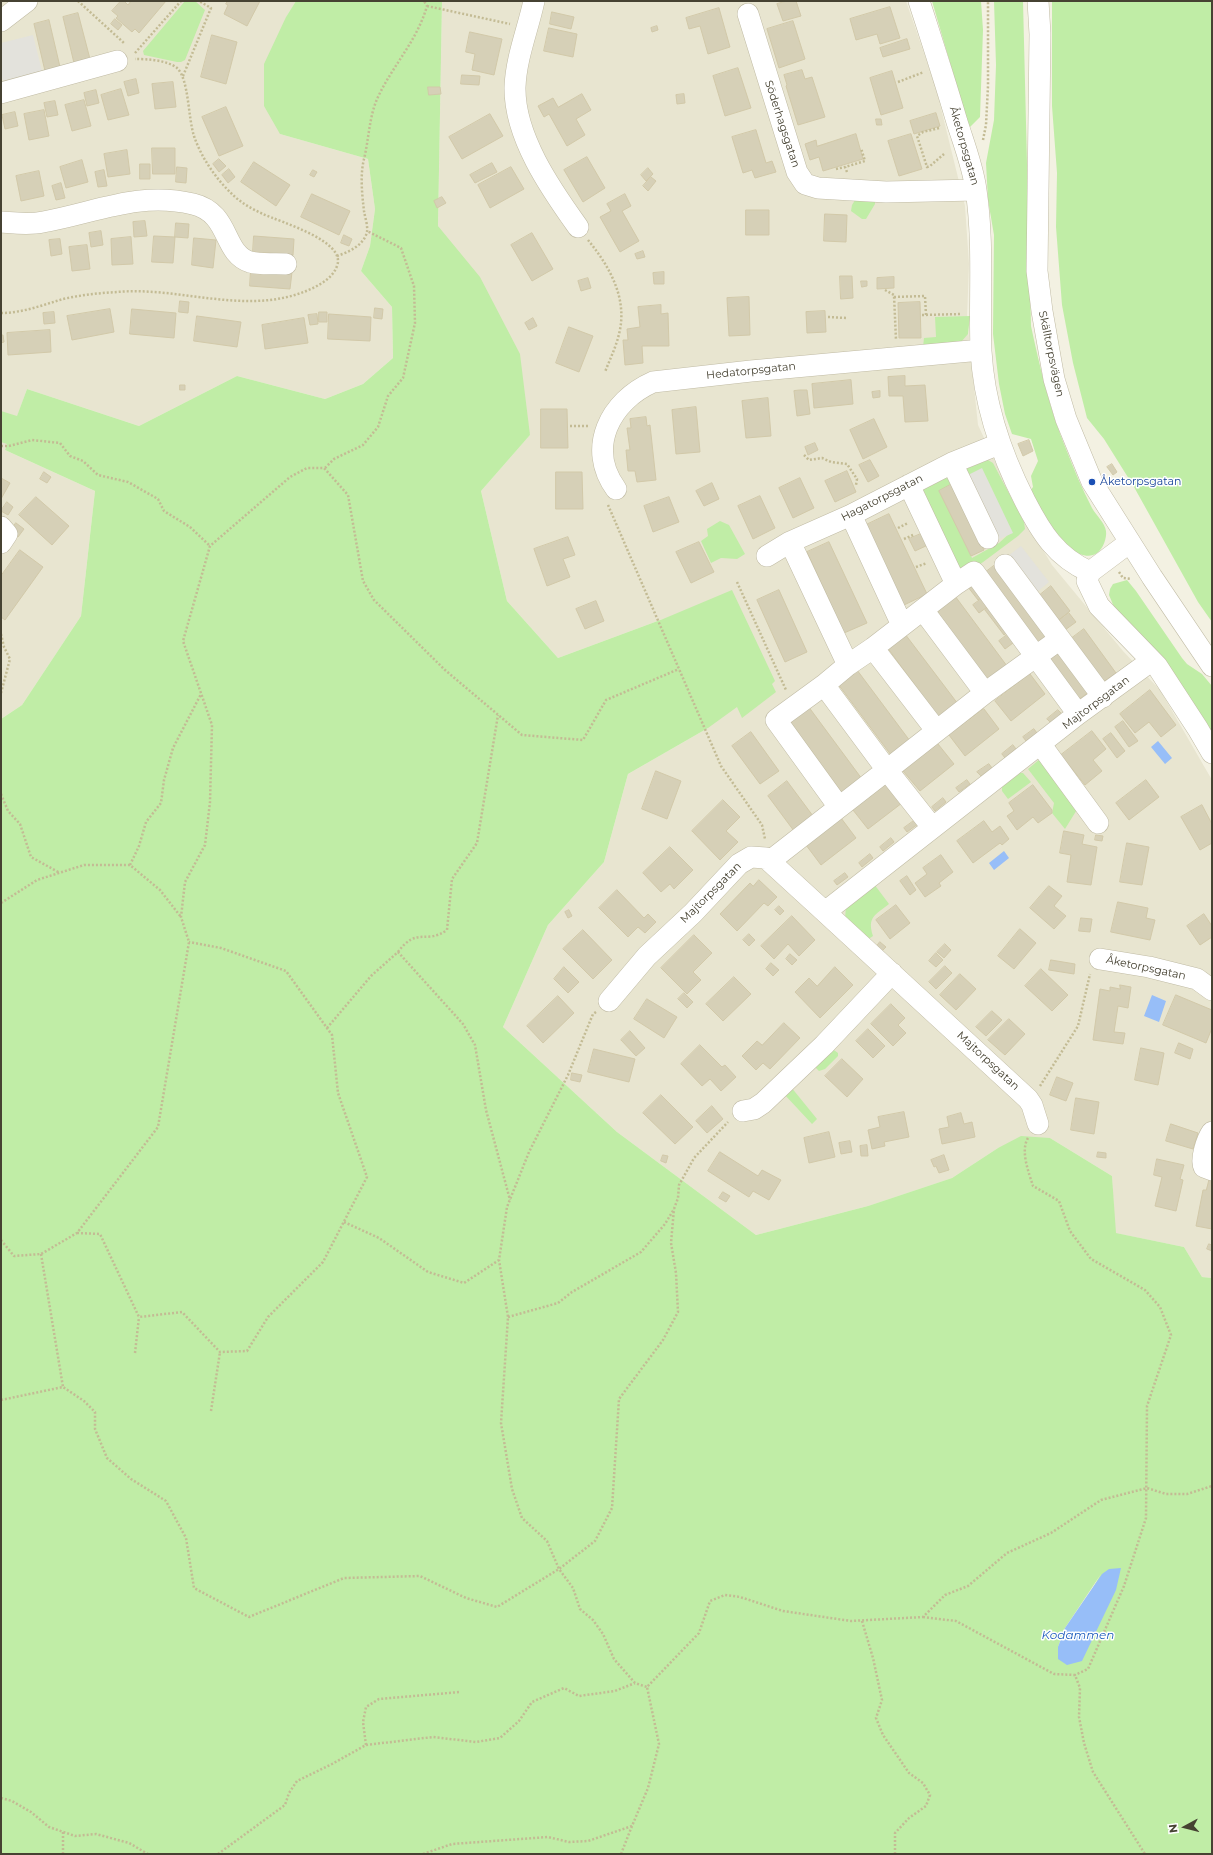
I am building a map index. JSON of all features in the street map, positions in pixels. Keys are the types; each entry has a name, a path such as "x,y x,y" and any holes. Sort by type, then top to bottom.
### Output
{"street":[{"path":"1,21 27,1"},
{"path":"534,1 518,66 516,82 517,114 532,154 565,209 578,227"},
{"name":"Åketorpsgatan","path":"919,1 968,153 976,190 981,249 981,350 990,411 999,444 1038,527 1062,556 1074,565 1090,572"},
{"name":"Skälltorpsvägen","path":"1038,1 1040,42 1038,271 1047,345 1054,379 1074,441 1092,482 1212,666"},
{"name":"Söderhagsgatan","path":"748,14 797,172 806,184 818,188 886,192 976,190"},
{"path":"1,93 130,58"},
{"path":"1,222 24,224 43,222 126,202 156,200 178,201 203,208 216,216 235,253 242,258 250,262 286,264"},
{"name":"Hedatorpsgatan","path":"616,489 605,470 602,447 604,435 608,424 619,408 645,386 663,381 741,372 981,350"},
{"name":"Hagatorpsgatan","path":"767,556 790,542 850,515 952,463 999,444"},
{"path":"952,463 988,538"},
{"path":"909,485 956,584"},
{"path":"850,515 902,625"},
{"path":"1,527 7,534 1,543"},
{"path":"790,542 848,665"},
{"path":"1130,542 1090,572 1087,581 1099,606 1157,666 1212,753"},
{"path":"1005,565 1103,697"},
{"path":"839,807 776,720 974,572 1078,714"},
{"path":"923,610 985,693"},
{"path":"765,859 839,807 936,730 1060,639"},
{"path":"873,648 936,730"},
{"name":"Majtorpsgatan","path":"824,912 1041,745 1078,714 1151,661"},
{"path":"824,685 932,828"},
{"path":"1041,745 1098,823"},
{"name":"Majtorpsgatan","path":"609,1001 647,956 693,913 729,873 743,861 751,857 765,859 1030,1102 1038,1124"},
{"name":"Åketorpsgatan","path":"1100,959 1149,967 1197,979 1212,990"},
{"path":"744,1111 754,1109 763,1103 824,1045 892,974"},
{"path":"1212,1132 1209,1136 1202,1161 1204,1167 1212,1170"}],"path":[{"path":"78,1 130,58 182,1"},
{"path":"183,76 211,8 199,1"},
{"path":"424,1 427,6 528,28"},
{"path":"968,153 982,144 985,134 988,86 988,1"},
{"path":"337,256 358,246 367,232 363,198 362,170 368,148 372,117 377,98 420,28 427,6"},
{"path":"898,82 940,67"},
{"path":"944,154 927,167 917,136 923,132 958,122"},
{"path":"851,190 845,167 865,161 861,148"},
{"path":"578,227 594,246 615,281 621,298 619,333 605,372"},
{"path":"181,917 185,882 205,845 210,802 212,725 183,641 210,546 290,477 307,468 324,468 334,459 363,444 378,427 388,396 402,378 415,323 414,286 401,248 367,232"},
{"path":"885,290 894,295 896,358"},
{"path":"894,297 925,296 926,315"},
{"path":"922,315 981,314"},
{"path":"828,317 847,318"},
{"path":"570,426 592,426"},
{"path":"1,446 9,446 32,440 60,443 70,456 83,461 98,475 128,482 158,499 164,511 190,527 210,546"},
{"path":"804,455 811,460 822,458 828,461 847,464 857,479 856,485"},
{"path":"324,468 348,494 363,581 374,600 445,670 522,735 583,740 606,700 679,669"},
{"path":"616,489 608,504 721,766 762,826 765,840 765,859"},
{"path":"737,582 794,707"},
{"path":"1,634 4,647 10,659 1,693"},
{"path":"130,865 139,846 146,822 161,803 164,780 173,748 201,694"},
{"path":"327,1028 372,976 398,952 405,942 418,936 438,936 447,930 452,879 477,843 498,715"},
{"path":"1,794 8,811 20,824 31,856 60,873"},
{"path":"1,903 37,880 60,873 84,866 130,865 160,890 181,917 189,942 158,1127 76,1233 41,1254 14,1256 1,1240"},
{"path":"139,1317 182,1312 220,1352 247,1351 268,1317 323,1262 367,1177 338,1093 332,1035 286,971 221,948 189,942"},
{"path":"398,952 463,1024 475,1045 486,1110 510,1200"},
{"path":"1030,1102 1078,1026 1088,981 1100,959"},
{"path":"609,1001 593,1014 568,1075 529,1152 507,1208 499,1260 508,1317 501,1423 512,1489 522,1518 547,1541 559,1569 573,1588 580,1609 593,1620 603,1634 614,1659 634,1683 647,1687"},
{"path":"508,1317 558,1303 572,1292 641,1252 665,1224 674,1209 678,1198 679,1185 694,1158 728,1122 744,1111"},
{"path":"647,1687 699,1633 710,1601 725,1595 740,1597 783,1611 819,1618 862,1621 923,1617 956,1621 1054,1674 1075,1675 1088,1669 1124,1586 1146,1518 1147,1406 1171,1335 1160,1307 1145,1290 1091,1259 1070,1231 1058,1202 1033,1186 1027,1168 1025,1144 1038,1124"},
{"path":"1,1400 63,1388 84,1401 95,1412 95,1429 107,1458 132,1479 166,1502 186,1538 194,1588 249,1617 344,1578 420,1576 466,1598 497,1607 559,1569 595,1541 612,1508 619,1399 663,1340 678,1312 676,1273 671,1243 674,1209"},
{"path":"344,1222 379,1238 428,1272 464,1283 499,1260"},
{"path":"76,1233 100,1234 139,1317 135,1353"},
{"path":"41,1254 63,1388"},
{"path":"211,1411 220,1352"},
{"path":"923,1617 945,1595 968,1586 1007,1553 1051,1533 1101,1500 1147,1488 1166,1494 1186,1494 1212,1486"},
{"path":"862,1621 873,1658 882,1700 876,1718 883,1735 908,1773 923,1783 930,1795 926,1806 909,1818 895,1833 895,1854"},
{"path":"1075,1675 1080,1688 1080,1724 1093,1772 1145,1854"},
{"path":"218,1854 285,1805 289,1793 296,1781 332,1764 366,1745 433,1737 476,1742 500,1738 519,1721 532,1702 564,1688 579,1696 615,1692 634,1683"},
{"path":"621,1854 648,1788 659,1744 647,1687"},
{"path":"366,1745 362,1722 366,1707 379,1699 460,1692"},
{"path":"1,1798 12,1801 31,1812 49,1827 75,1836 96,1834 129,1843 148,1854"},
{"path":"424,1853 452,1844 548,1837 568,1842 588,1841 632,1826"},
{"path":"63,1832 63,1854"},
{"path":"424,1853 431,1854"}],"shaded area":[{"path":"1,1 296,1 286,17 280,134 368,159 375,209 370,246 361,271 392,307 393,358 363,384 325,399 237,376 139,426 27,389 5,450 95,491 81,616 22,705 1,719"},
{"path":"442,1 906,1 936,88 965,206 969,264 967,319 978,425 1012,498 1052,565 1123,651 1160,690 1212,780 1212,1278 1202,1277 1184,1247 1115,1233 1112,1176 1050,1138 998,1148 952,1178 868,1206 756,1235 617,1132 503,1027 548,925 604,862 628,774 708,728 663,619 558,658 507,601 481,491 530,435 438,226"},
{"path":"33,35 42,71 3,81 1,73 1,43"},
{"path":"982,468 1013,533 997,540 966,476"},
{"path":"1021,546 1049,582 1037,592 1008,556"}],"green space":[{"path":"185,1 195,1 205,10 185,60 177,62 144,55 143,51"},
{"path":"296,1 442,1 438,226 480,277 520,354 530,435 481,491 507,601 558,658 663,619 732,590 775,681 772,684 776,692 742,718 737,707 708,728 628,774 604,862 548,925 503,1027 617,1132 756,1235 868,1206 952,1178 998,1148 1021,1136 1050,1138 1112,1176 1116,1233 1184,1247 1202,1277 1212,1278 1212,1854 1,1854 1,719 22,705 81,616 95,491 5,450 7,444 1,442 1,411 17,416 27,389 139,426 237,376 325,399 363,384 393,358 392,307 361,271 370,246 375,209 368,159 280,134 264,106 264,64 286,17","holes":["1101,1574 1058,1647 1065,1628"]},
{"path":"932,1 981,1 983,30 980,117 969,128"},
{"path":"994,1 1023,1 1031,326 1046,389 1060,434 1085,494 1106,531 1103,546 1097,553 1087,556 1081,555 1071,549 1058,538 1047,522 1030,491 1033,487 1031,476 1038,461 1031,439 1012,434 1005,414 999,384 993,334 994,235 988,200 986,163 994,120 996,65"},
{"path":"1052,1 1212,1 1212,622 1198,602 1134,487 1104,439 1087,418 1073,363 1062,305 1056,227 1057,173 1052,106"},
{"path":"857,197 875,201 875,204 866,219 862,219 851,211 852,205"},
{"path":"970,316 968,334 961,342 923,347 924,338 936,337 935,317"},
{"path":"988,460 993,463 1024,522 1025,529 1018,536 963,577 920,491 946,478 949,479 952,484 939,491 972,558 999,543 1011,532 966,477 963,470"},
{"path":"720,521 729,525 745,554 737,559 721,558 711,563 701,541 708,536 707,529"},
{"path":"1127,580 1182,658 1187,664 1202,674 1212,686 1212,738 1158,657 1129,622 1114,607 1109,595 1110,589 1113,584"},
{"path":"1040,759 1078,808 1065,829 1052,813 1054,803 1028,769"},
{"path":"1020,773 1023,773 1031,782 1008,799 1002,791 1002,787"},
{"path":"874,884 889,904 876,914 872,920 871,930 873,936 867,940 845,920 846,905"},
{"path":"831,1048 838,1053 838,1056 825,1069 819,1071 814,1066"},
{"path":"791,1087 817,1119 812,1124 784,1094"}],"water":[{"path":"1158,741 1172,758 1165,764 1151,747"},
{"path":"1004,851 1009,858 994,870 989,863"},
{"path":"1152,995 1166,1001 1159,1022 1144,1016"},
{"name":"Kodammen","path":"1121,1568 1116,1590 1082,1661 1067,1665 1058,1659 1058,1647 1065,1628 1102,1574 1109,1569"}],"building":[{"path":"121,1 124,1 128,5 131,1 166,1 139,33 135,29 132,32 116,18 118,16 112,11"},
{"path":"228,1 260,1 247,26 224,14"},
{"path":"787,1 796,1 801,16 783,21 777,4"},
{"path":"890,7 900,38 880,44 877,34 856,40 850,19"},
{"path":"719,8 730,47 708,54 700,26 689,29 686,18"},
{"path":"552,12 574,17 571,29 550,24"},
{"path":"78,13 90,59 74,63 63,17"},
{"path":"115,19 122,25 118,30 111,24"},
{"path":"49,20 60,67 45,71 34,24"},
{"path":"793,21 805,59 779,68 767,29"},
{"path":"657,26 658,30 652,32 651,28"},
{"path":"549,28 577,34 573,57 544,51"},
{"path":"470,32 502,39 494,75 472,70 475,54 466,52"},
{"path":"212,35 237,42 226,84 201,77"},
{"path":"907,39 910,49 883,57 880,48"},
{"path":"738,68 751,108 725,116 713,76"},
{"path":"802,70 805,79 812,77 825,117 798,125 784,75"},
{"path":"892,71 903,108 881,115 870,78"},
{"path":"462,75 480,76 479,85 461,84"},
{"path":"136,79 139,93 128,96 124,82"},
{"path":"173,82 176,107 155,109 152,84"},
{"path":"428,87 440,87 441,94 429,95"},
{"path":"121,89 129,115 108,120 101,95"},
{"path":"96,90 99,103 87,106 84,93"},
{"path":"582,94 591,110 576,119 585,135 567,146 549,114 544,117 538,106 553,98 558,107"},
{"path":"684,94 685,103 677,104 676,95"},
{"path":"84,100 91,126 72,131 65,105"},
{"path":"55,101 58,115 47,117 44,103"},
{"path":"226,107 243,146 219,156 202,117"},
{"path":"44,110 49,136 29,140 24,114"},
{"path":"15,112 18,126 5,129 2,115"},
{"path":"936,113 940,126 914,134 910,121"},
{"path":"490,114 503,136 462,159 449,137"},
{"path":"876,119 881,119 882,125 877,125"},
{"path":"756,130 766,163 772,161 776,172 755,178 752,170 743,173 732,137"},
{"path":"856,134 863,159 823,171 819,157 810,160 805,144 816,140 817,146"},
{"path":"911,134 922,169 899,176 888,141"},
{"path":"152,148 175,148 175,174 153,174"},
{"path":"127,150 130,174 108,177 104,154"},
{"path":"587,157 605,188 583,202 564,170"},
{"path":"219,159 226,166 219,172 213,164"},
{"path":"82,160 88,182 66,188 60,167"},
{"path":"254,162 290,185 276,206 241,182"},
{"path":"492,163 497,172 475,183 470,175"},
{"path":"140,164 150,164 150,179 140,179"},
{"path":"177,167 187,168 186,183 176,182"},
{"path":"511,167 524,189 490,208 478,185"},
{"path":"648,168 653,174 646,181 641,175"},
{"path":"229,169 235,177 228,183 222,175"},
{"path":"104,170 107,186 98,187 95,172"},
{"path":"313,170 317,172 314,177 310,175"},
{"path":"39,171 44,196 21,201 16,176"},
{"path":"651,177 656,181 648,191 643,186"},
{"path":"61,183 65,198 56,200 52,186"},
{"path":"312,194 350,211 339,235 301,217"},
{"path":"625,194 631,206 622,211 639,241 620,252 600,217 611,211 607,204"},
{"path":"442,197 446,203 437,208 434,201"},
{"path":"746,210 769,210 769,235 746,235"},
{"path":"825,214 847,215 846,242 824,241"},
{"path":"145,221 147,236 134,237 133,222"},
{"path":"176,223 189,224 188,238 175,237"},
{"path":"101,231 103,245 91,247 89,233"},
{"path":"532,233 553,269 532,281 511,245"},
{"path":"344,235 352,239 349,246 341,243"},
{"path":"154,236 175,237 173,263 152,262"},
{"path":"254,236 294,239 293,255 253,252"},
{"path":"131,237 133,264 112,265 111,239"},
{"path":"194,238 216,240 213,268 192,265"},
{"path":"60,239 62,254 51,256 49,240"},
{"path":"87,245 90,269 72,271 69,247"},
{"path":"643,251 645,257 637,259 635,254"},
{"path":"251,270 292,272 290,289 250,286"},
{"path":"664,272 664,284 654,284 653,273"},
{"path":"840,276 852,276 853,298 841,299"},
{"path":"894,277 894,288 877,289 877,278"},
{"path":"588,278 591,288 581,291 578,281"},
{"path":"861,281 867,281 867,286 862,287"},
{"path":"749,297 750,335 729,336 727,298"},
{"path":"180,301 189,302 188,313 179,312"},
{"path":"920,302 921,338 899,338 898,303"},
{"path":"661,305 661,314 668,313 669,346 642,346 643,363 625,365 623,340 628,340 627,329 640,327 638,307"},
{"path":"375,308 383,309 382,319 374,318"},
{"path":"110,309 114,332 72,340 67,316"},
{"path":"132,309 176,313 174,338 130,334"},
{"path":"825,311 826,332 807,333 806,312"},
{"path":"54,312 55,323 44,324 43,313"},
{"path":"319,312 327,312 327,322 319,322"},
{"path":"317,314 318,324 310,325 308,315"},
{"path":"329,314 371,317 370,341 328,339"},
{"path":"197,316 241,322 237,347 194,341"},
{"path":"304,318 308,343 265,349 262,325"},
{"path":"533,318 537,326 529,330 525,323"},
{"path":"569,327 593,336 579,372 556,363"},
{"path":"50,330 51,352 8,355 7,333"},
{"path":"1,335 3,335 4,342 1,343"},
{"path":"905,376 905,386 925,385 928,421 905,422 903,396 889,396 888,377"},
{"path":"851,380 853,404 814,408 812,384"},
{"path":"180,385 185,385 185,390 180,390"},
{"path":"807,390 810,414 797,416 794,391"},
{"path":"880,391 880,397 873,398 872,392"},
{"path":"768,398 771,436 746,438 742,401"},
{"path":"696,407 700,452 676,454 672,410"},
{"path":"541,409 567,409 568,448 541,448"},
{"path":"646,417 647,426 650,425 656,480 637,482 635,471 628,471 626,450 630,450 627,428 631,428 630,419"},
{"path":"874,419 887,447 863,459 850,430"},
{"path":"1029,440 1033,451 1023,456 1018,444"},
{"path":"815,443 818,450 808,455 805,447"},
{"path":"870,460 879,476 868,482 859,465"},
{"path":"1112,464 1117,472 1113,475 1107,467"},
{"path":"847,471 856,492 835,502 825,481"},
{"path":"44,472 51,477 47,483 40,479"},
{"path":"556,472 582,472 583,509 556,509"},
{"path":"1,478 10,483 1,499"},
{"path":"800,478 814,508 793,518 779,488"},
{"path":"712,483 719,499 704,506 696,491"},
{"path":"952,484 984,550 971,556 939,491"},
{"path":"760,496 775,528 753,539 738,506"},
{"path":"36,497 69,526 52,545 19,515"},
{"path":"669,497 679,522 653,532 644,506"},
{"path":"7,502 13,507 8,515 1,511"},
{"path":"889,514 927,594 904,605 866,525"},
{"path":"16,523 24,529 18,537 10,532"},
{"path":"923,533 928,545 915,551 909,539"},
{"path":"568,537 575,555 563,559 570,577 547,586 534,549"},
{"path":"699,542 714,572 691,583 676,552"},
{"path":"829,542 867,623 844,633 807,552"},
{"path":"20,550 43,567 5,620 1,617 1,576"},
{"path":"995,565 1050,640 1038,650 982,575"},
{"path":"973,583 983,596 978,600 968,587"},
{"path":"1051,586 1070,611 1059,620 1040,595"},
{"path":"779,590 807,652 785,662 757,600"},
{"path":"955,596 1007,666 988,681 935,610"},
{"path":"984,597 990,605 979,613 973,605"},
{"path":"596,601 604,621 585,629 576,609"},
{"path":"990,606 1009,631 1004,635 985,610"},
{"path":"1069,613 1076,622 1065,630 1058,621"},
{"path":"1084,629 1116,673 1103,682 1072,638"},
{"path":"1011,632 1017,640 1005,649 999,641"},
{"path":"905,634 958,704 939,718 887,647"},
{"path":"1057,649 1089,692 1078,700 1046,658"},
{"path":"857,670 910,741 891,755 838,684"},
{"path":"1030,674 1045,694 1011,721 995,701"},
{"path":"1150,690 1176,725 1161,737 1149,722 1135,733 1120,714"},
{"path":"808,706 862,779 842,793 789,720"},
{"path":"984,709 999,729 965,756 949,735"},
{"path":"1058,710 1062,714 1051,723 1047,719"},
{"path":"1123,721 1138,741 1129,747 1115,727"},
{"path":"1034,729 1037,733 1026,741 1023,737"},
{"path":"1092,731 1106,749 1093,760 1102,771 1085,785 1061,755"},
{"path":"751,732 779,771 760,784 732,746"},
{"path":"1111,733 1125,751 1117,758 1103,739"},
{"path":"938,744 954,764 920,791 903,771"},
{"path":"1013,745 1016,749 1005,758 1002,754"},
{"path":"989,764 992,768 981,776 977,772"},
{"path":"656,771 681,781 667,819 642,809"},
{"path":"967,780 970,784 959,792 956,788"},
{"path":"1146,780 1159,797 1129,820 1116,803"},
{"path":"787,781 813,816 794,831 768,796"},
{"path":"887,784 902,803 868,829 853,810"},
{"path":"1033,785 1052,810 1052,813 1038,823 1033,817 1017,830 1007,816 1014,811 1009,803"},
{"path":"943,798 946,802 935,811 932,807"},
{"path":"723,800 740,817 726,831 738,842 720,860 692,831"},
{"path":"1202,805 1212,824 1212,843 1200,850 1181,817"},
{"path":"841,818 856,838 821,865 806,845"},
{"path":"915,820 918,824 907,832 904,828"},
{"path":"984,821 992,832 1000,826 1009,839 1002,845 1000,843 973,863 957,841"},
{"path":"1064,831 1084,835 1082,844 1097,847 1091,885 1067,882 1071,855 1060,853"},
{"path":"1096,835 1103,836 1102,841 1095,840"},
{"path":"891,838 894,842 883,851 880,847"},
{"path":"1127,843 1149,847 1142,885 1120,882"},
{"path":"670,847 693,870 674,889 670,884 661,892 643,873"},
{"path":"870,854 873,858 862,867 859,863"},
{"path":"941,855 953,872 939,883 941,886 925,897 915,883 927,874 923,868"},
{"path":"845,873 848,877 837,885 834,881"},
{"path":"907,876 916,890 910,895 900,881"},
{"path":"759,880 777,897 768,906 764,903 737,931 720,914 750,883 753,886"},
{"path":"1049,886 1062,896 1054,906 1066,916 1054,929 1030,908"},
{"path":"617,890 644,918 648,914 656,922 645,933 638,927 628,937 599,908"},
{"path":"1118,902 1148,908 1146,918 1155,920 1150,940 1111,932"},
{"path":"896,905 910,923 890,939 876,920"},
{"path":"779,906 784,911 780,915 775,910"},
{"path":"569,910 572,916 568,918 565,912"},
{"path":"1204,914 1212,926 1212,937 1200,945 1187,926"},
{"path":"792,916 815,940 799,956 788,944 774,959 761,946"},
{"path":"1081,918 1092,919 1090,932 1079,931"},
{"path":"1020,929 1036,943 1014,969 998,956"},
{"path":"583,930 612,960 593,979 563,949"},
{"path":"749,934 755,940 749,946 743,940"},
{"path":"694,935 712,953 693,972 701,980 687,994 661,968"},
{"path":"880,942 886,947 882,951 877,946"},
{"path":"945,944 951,950 944,958 937,952"},
{"path":"936,953 943,960 936,967 929,961"},
{"path":"790,954 797,960 792,965 786,959"},
{"path":"1051,960 1075,964 1074,974 1049,970"},
{"path":"771,963 779,970 773,976 766,969"},
{"path":"945,966 952,973 936,989 929,982"},
{"path":"564,967 579,982 568,993 554,979"},
{"path":"835,967 853,985 820,1018 795,992 809,978 817,986"},
{"path":"1041,969 1068,995 1052,1011 1025,986"},
{"path":"960,974 976,989 956,1010 940,995"},
{"path":"734,977 751,994 723,1021 706,1004"},
{"path":"1120,985 1131,987 1128,1008 1118,1006 1114,1032 1125,1033 1123,1044 1093,1040 1100,989 1110,991 1110,987 1120,989"},
{"path":"684,993 693,1002 687,1008 678,999"},
{"path":"1176,995 1212,1010 1212,1028 1206,1043 1163,1025"},
{"path":"558,996 574,1013 543,1043 527,1026"},
{"path":"647,999 677,1017 664,1038 634,1019"},
{"path":"891,1004 905,1018 898,1025 906,1033 893,1046 871,1024"},
{"path":"992,1011 1002,1020 986,1036 976,1027"},
{"path":"1009,1019 1025,1034 1005,1055 988,1040"},
{"path":"784,1023 800,1038 770,1069 763,1063 756,1070 742,1056 757,1041 762,1045"},
{"path":"868,1029 885,1046 873,1058 856,1041"},
{"path":"630,1031 645,1048 636,1056 621,1040"},
{"path":"1179,1043 1193,1049 1190,1059 1175,1053"},
{"path":"700,1045 722,1067 725,1065 736,1077 721,1091 710,1079 702,1086 681,1064"},
{"path":"1141,1048 1164,1053 1158,1085 1135,1080"},
{"path":"594,1049 635,1059 629,1082 588,1072"},
{"path":"842,1059 863,1079 847,1097 825,1076"},
{"path":"572,1073 582,1075 580,1082 571,1080"},
{"path":"1057,1077 1073,1083 1066,1101 1050,1095"},
{"path":"661,1095 693,1127 675,1144 643,1113"},
{"path":"1076,1098 1099,1102 1094,1134 1071,1130"},
{"path":"712,1106 723,1119 707,1133 696,1121"},
{"path":"904,1112 909,1137 884,1142 885,1146 872,1149 868,1130 880,1127 878,1117"},
{"path":"961,1113 964,1124 972,1122 975,1137 942,1144 939,1129 949,1127 947,1117"},
{"path":"1171,1124 1198,1133 1193,1149 1166,1141"},
{"path":"829,1132 835,1157 809,1163 804,1138"},
{"path":"850,1141 852,1152 841,1154 839,1143"},
{"path":"867,1145 868,1156 861,1156 860,1146"},
{"path":"720,1152 758,1176 762,1170 781,1180 769,1200 753,1191 749,1197 708,1171"},
{"path":"1098,1152 1106,1153 1106,1158 1097,1157"},
{"path":"663,1155 668,1156 666,1163 661,1161"},
{"path":"944,1155 949,1170 939,1173 931,1160"},
{"path":"1157,1159 1184,1165 1180,1179 1183,1180 1176,1211 1155,1206 1162,1177 1154,1175"},
{"path":"1210,1177 1212,1177 1212,1229 1196,1226 1203,1190 1206,1190"},
{"path":"723,1192 730,1196 726,1202 719,1198"},
{"path":"1209,1244 1212,1245 1212,1251 1207,1249"}],"place":[{"name":"Åketorpsgatan","path":"1092,482"}]}
